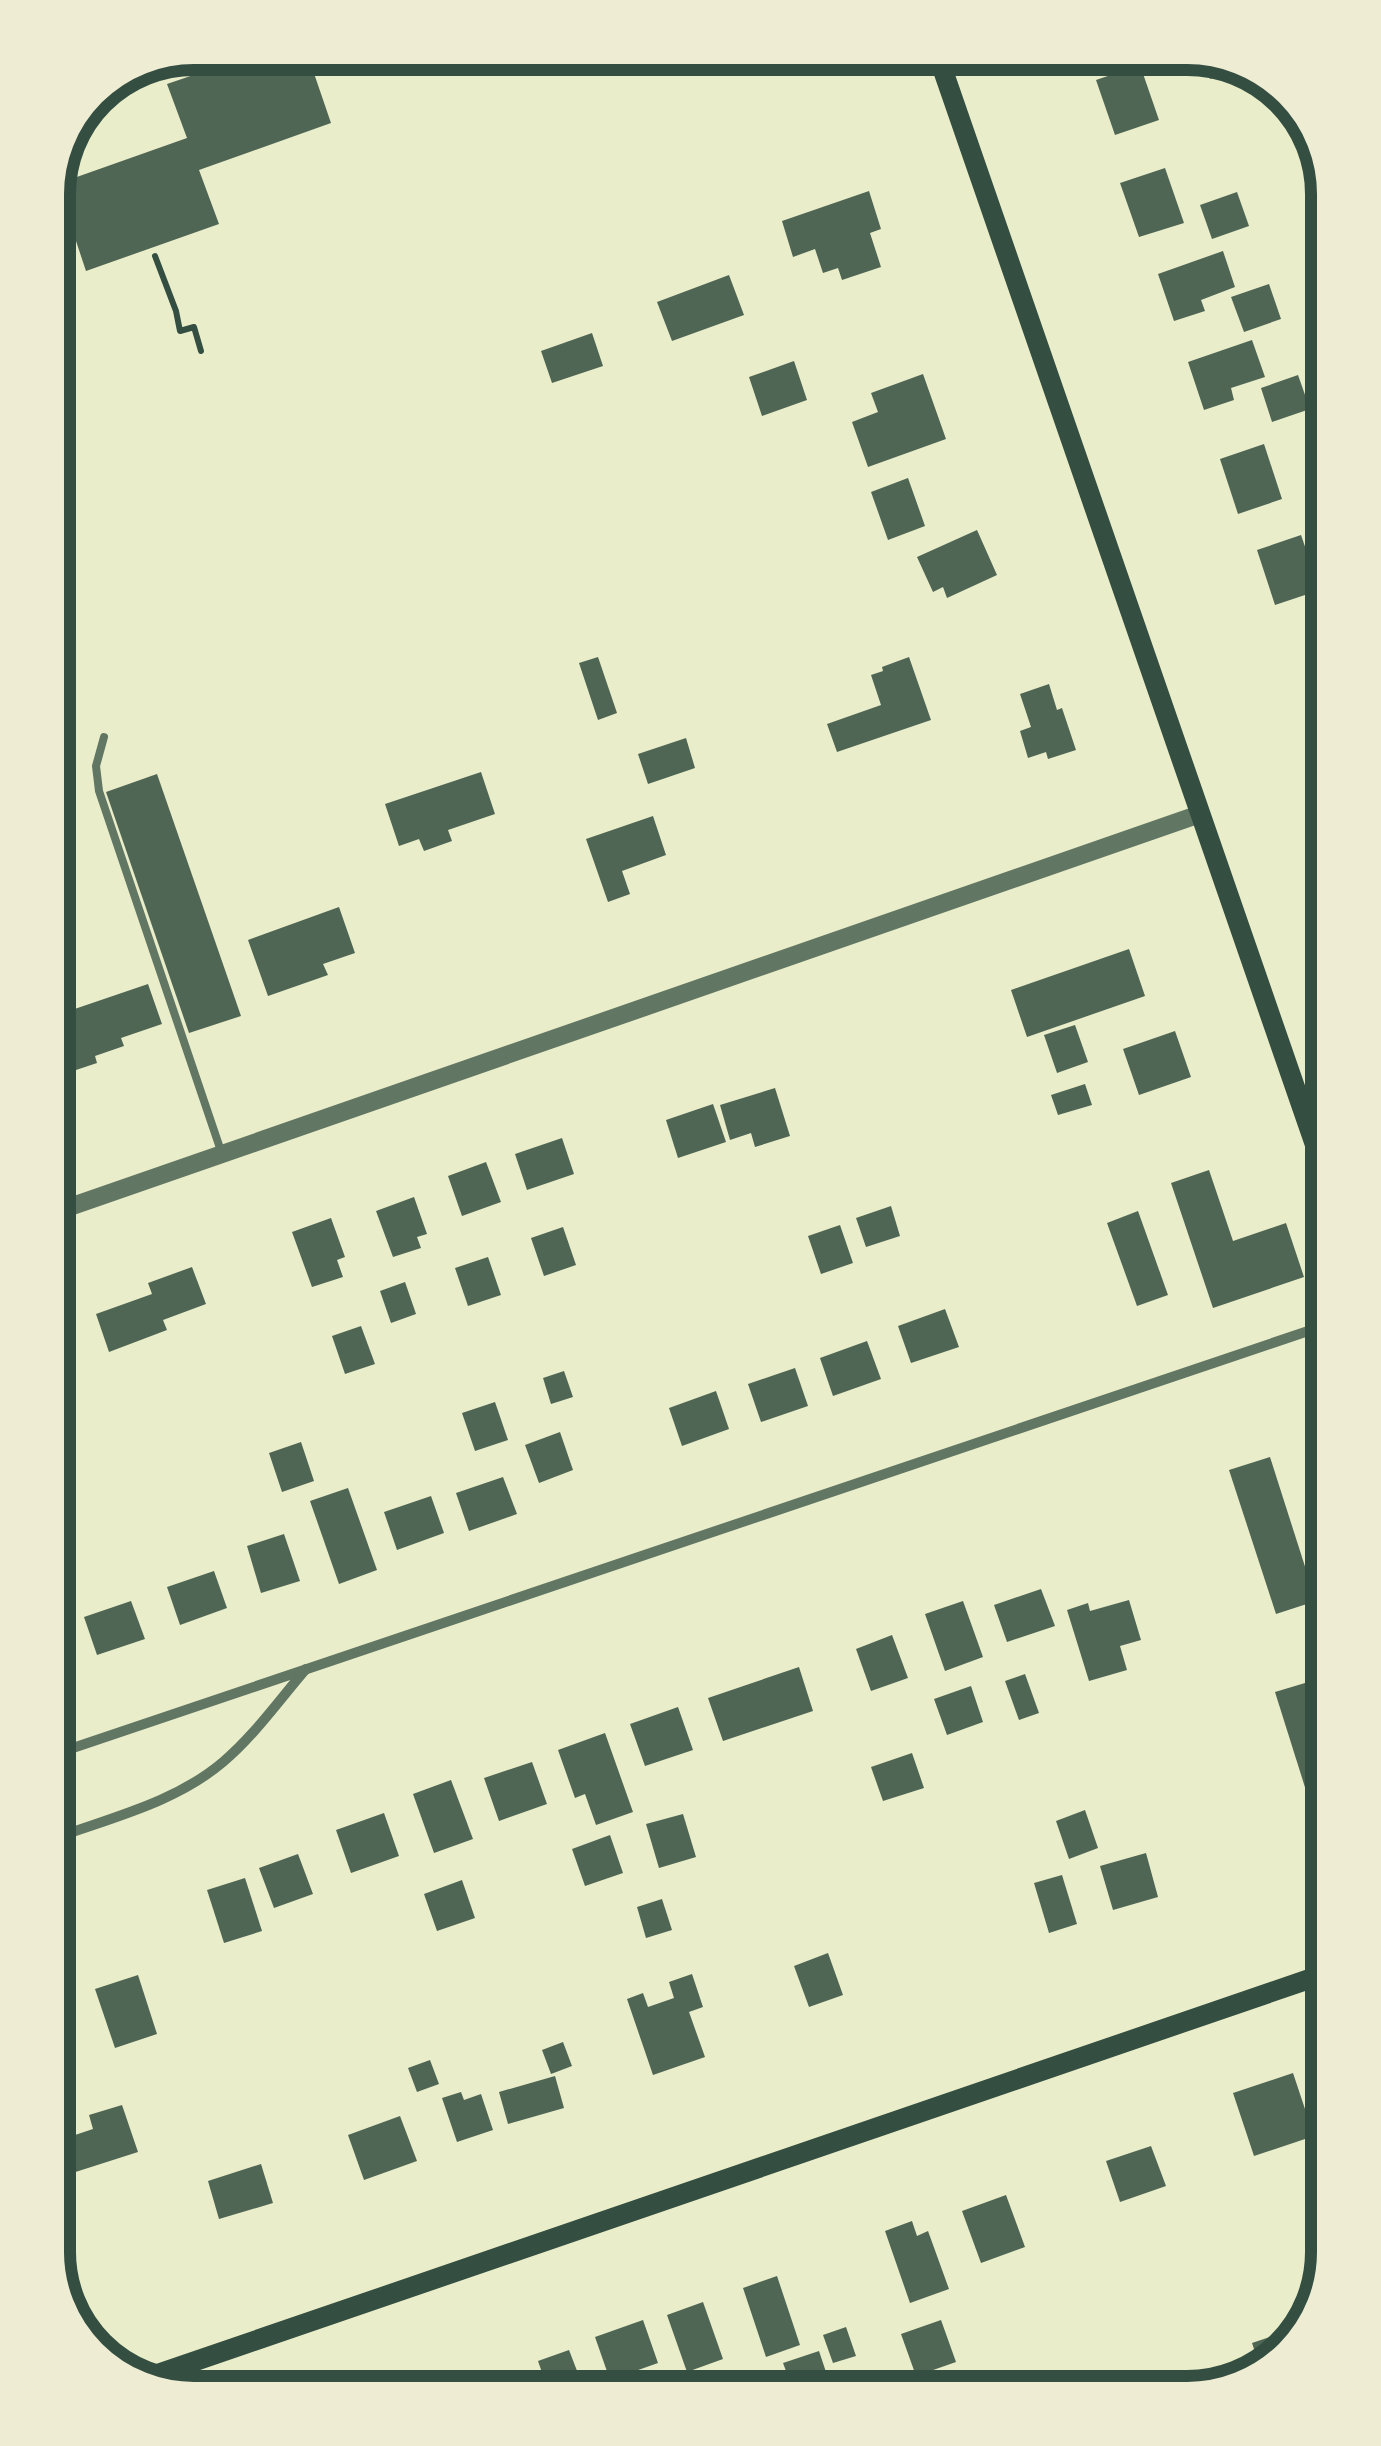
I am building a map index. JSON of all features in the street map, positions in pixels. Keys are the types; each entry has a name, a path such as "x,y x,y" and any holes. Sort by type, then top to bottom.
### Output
{"main road":[{"path":"942,70 1311,1133"},
{"path":"164,2372 1311,1978"}],"street":[{"path":"70,1207 1200,814"},
{"path":"70,1749 1311,1330"},
{"path":"70,1833 164,1799 225,1761 307,1668"}],"lane":[{"path":"104,737 96,766 99,792 222,1154"}],"path":[{"path":"155,256 180,332 194,327 201,351"}],"building":[{"path":"208,70 313,70 331,123 199,170 219,224 86,271 70,223 71,179 187,138 167,84"},
{"path":"1125,70 1142,70 1159,120 1115,135 1096,80"},
{"path":"1165,168 1184,223 1139,237 1120,183"},
{"path":"869,191 881,229 870,233 881,267 842,280 838,268 823,273 815,249 793,257 782,221"},
{"path":"1237,192 1249,226 1212,239 1200,205"},
{"path":"1223,251 1235,287 1201,300 1205,311 1174,321 1158,274"},
{"path":"729,275 744,315 672,341 657,302"},
{"path":"1269,284 1281,319 1244,332 1231,297"},
{"path":"592,333 603,366 552,383 541,351"},
{"path":"1252,340 1265,377 1231,388 1234,400 1204,410 1188,362"},
{"path":"794,361 807,400 762,416 749,377"},
{"path":"923,374 946,439 868,467 852,422 878,412 871,393"},
{"path":"1298,375 1310,409 1272,422 1261,388"},
{"path":"1264,444 1282,499 1238,514 1220,459"},
{"path":"908,478 925,526 888,540 871,492"},
{"path":"977,530 997,575 947,598 943,587 933,592 917,557"},
{"path":"1301,535 1311,564 1311,593 1275,605 1257,550"},
{"path":"598,657 617,713 598,720 579,663"},
{"path":"909,657 931,720 837,752 827,724 881,705 871,675"},
{"path":"1049,684 1076,750 1048,759 1046,752 1028,758 1020,731 1031,727 1020,694"},
{"path":"686,738 695,768 648,784 638,754"},
{"path":"481,772 495,814 448,830 452,841 424,851 419,839 399,846 385,804"},
{"path":"157,774 241,1016 189,1033 106,792"},
{"path":"653,816 666,855 622,871 630,894 608,902 586,839"},
{"path":"339,907 355,953 323,964 328,975 268,996 248,940"},
{"path":"1129,949 1145,996 1027,1037 1011,990"},
{"path":"148,984 162,1024 121,1038 124,1046 95,1056 97,1063 70,1072 70,1011"},
{"path":"1075,1025 1088,1062 1057,1073 1044,1035"},
{"path":"1175,1031 1191,1077 1139,1095 1123,1049"},
{"path":"1085,1084 1092,1105 1058,1115 1051,1095"},
{"path":"775,1088 790,1136 755,1147 751,1133 730,1140 720,1105"},
{"path":"713,1104 726,1142 678,1158 666,1120"},
{"path":"562,1138 574,1174 527,1190 515,1154"},
{"path":"486,1162 501,1202 462,1216 448,1176"},
{"path":"1209,1170 1233,1241 1286,1223 1304,1277 1213,1308 1171,1183"},
{"path":"414,1197 427,1234 417,1237 421,1248 393,1257 376,1211"},
{"path":"891,1206 900,1236 866,1247 856,1218"},
{"path":"1138,1211 1168,1295 1137,1306 1107,1223"},
{"path":"331,1218 345,1257 337,1260 343,1277 312,1287 292,1232"},
{"path":"840,1225 853,1263 821,1274 808,1236"},
{"path":"563,1227 576,1265 544,1276 531,1238"},
{"path":"488,1257 501,1295 468,1306 455,1268"},
{"path":"192,1267 206,1304 163,1320 167,1330 109,1352 96,1314 152,1294 148,1283"},
{"path":"405,1282 416,1314 391,1323 380,1291"},
{"path":"945,1309 959,1347 911,1363 898,1326"},
{"path":"361,1326 375,1364 345,1374 332,1336"},
{"path":"867,1341 881,1379 833,1396 820,1358"},
{"path":"795,1368 808,1406 761,1422 748,1384"},
{"path":"564,1371 573,1397 551,1404 543,1378"},
{"path":"716,1391 729,1429 682,1446 669,1408"},
{"path":"495,1402 508,1440 475,1451 462,1413"},
{"path":"560,1432 573,1470 539,1483 525,1445"},
{"path":"301,1442 314,1481 282,1492 269,1453"},
{"path":"1270,1457 1311,1585 1311,1603 1276,1614 1229,1470"},
{"path":"503,1477 517,1514 469,1531 456,1493"},
{"path":"348,1488 377,1570 339,1584 310,1501"},
{"path":"431,1496 444,1533 397,1550 384,1512"},
{"path":"284,1534 300,1581 261,1593 247,1546"},
{"path":"214,1571 227,1608 180,1625 167,1587"},
{"path":"1041,1589 1055,1626 1007,1642 994,1605"},
{"path":"1129,1600 1141,1640 1120,1646 1127,1670 1089,1681 1067,1610 1088,1603 1090,1611"},
{"path":"131,1601 145,1639 97,1655 84,1617"},
{"path":"963,1601 983,1657 945,1671 925,1614"},
{"path":"892,1635 908,1678 871,1691 856,1649"},
{"path":"799,1667 813,1711 723,1741 708,1698"},
{"path":"1025,1674 1039,1713 1019,1720 1005,1681"},
{"path":"1311,1681 1311,1799 1309,1800 1275,1692"},
{"path":"971,1686 983,1722 947,1735 934,1699"},
{"path":"678,1707 693,1750 645,1766 630,1724"},
{"path":"605,1733 633,1812 596,1825 585,1794 575,1798 558,1750"},
{"path":"912,1753 924,1788 883,1801 871,1767"},
{"path":"532,1762 547,1804 499,1821 484,1778"},
{"path":"451,1780 473,1839 434,1853 413,1794"},
{"path":"1085,1810 1098,1848 1069,1859 1056,1821"},
{"path":"384,1813 399,1856 351,1873 336,1830"},
{"path":"683,1814 696,1857 659,1868 646,1824"},
{"path":"610,1835 623,1873 585,1886 572,1849"},
{"path":"1146,1853 1158,1897 1113,1910 1100,1866"},
{"path":"298,1854 313,1894 274,1908 259,1868"},
{"path":"1062,1875 1077,1924 1049,1933 1034,1883"},
{"path":"245,1878 262,1931 224,1943 207,1890"},
{"path":"462,1880 475,1918 437,1931 424,1894"},
{"path":"662,1899 672,1930 646,1938 637,1907"},
{"path":"828,1953 843,1995 809,2007 794,1966"},
{"path":"692,1974 703,2007 689,2012 705,2057 653,2075 627,1999 643,1993 648,2007 674,1998 669,1982"},
{"path":"138,1975 157,2034 115,2048 95,1989"},
{"path":"563,2042 572,2066 551,2074 542,2050"},
{"path":"430,2060 439,2084 417,2092 408,2068"},
{"path":"1293,2073 1311,2137 1254,2156 1233,2093"},
{"path":"555,2076 564,2108 508,2124 499,2092"},
{"path":"461,2092 464,2100 481,2094 493,2130 457,2142 442,2098"},
{"path":"122,2105 138,2152 70,2174 70,2137 93,2129 89,2115"},
{"path":"400,2116 417,2161 364,2180 348,2135"},
{"path":"1151,2146 1166,2186 1120,2202 1106,2161"},
{"path":"261,2164 273,2203 219,2219 208,2181"},
{"path":"1006,2195 1025,2247 981,2263 962,2211"},
{"path":"912,2221 917,2236 928,2231 949,2289 910,2303 885,2231"},
{"path":"777,2276 800,2345 766,2357 743,2288"},
{"path":"703,2302 723,2359 687,2372 667,2315"},
{"path":"643,2320 658,2363 621,2376 609,2376 595,2337"},
{"path":"941,2320 956,2362 916,2376 901,2334"},
{"path":"846,2327 856,2356 833,2363 823,2335"},
{"path":"1276,2335 1277,2337 1256,2355 1252,2343"},
{"path":"569,2350 579,2376 543,2376 538,2361"},
{"path":"819,2351 827,2376 788,2376 783,2363"}]}
